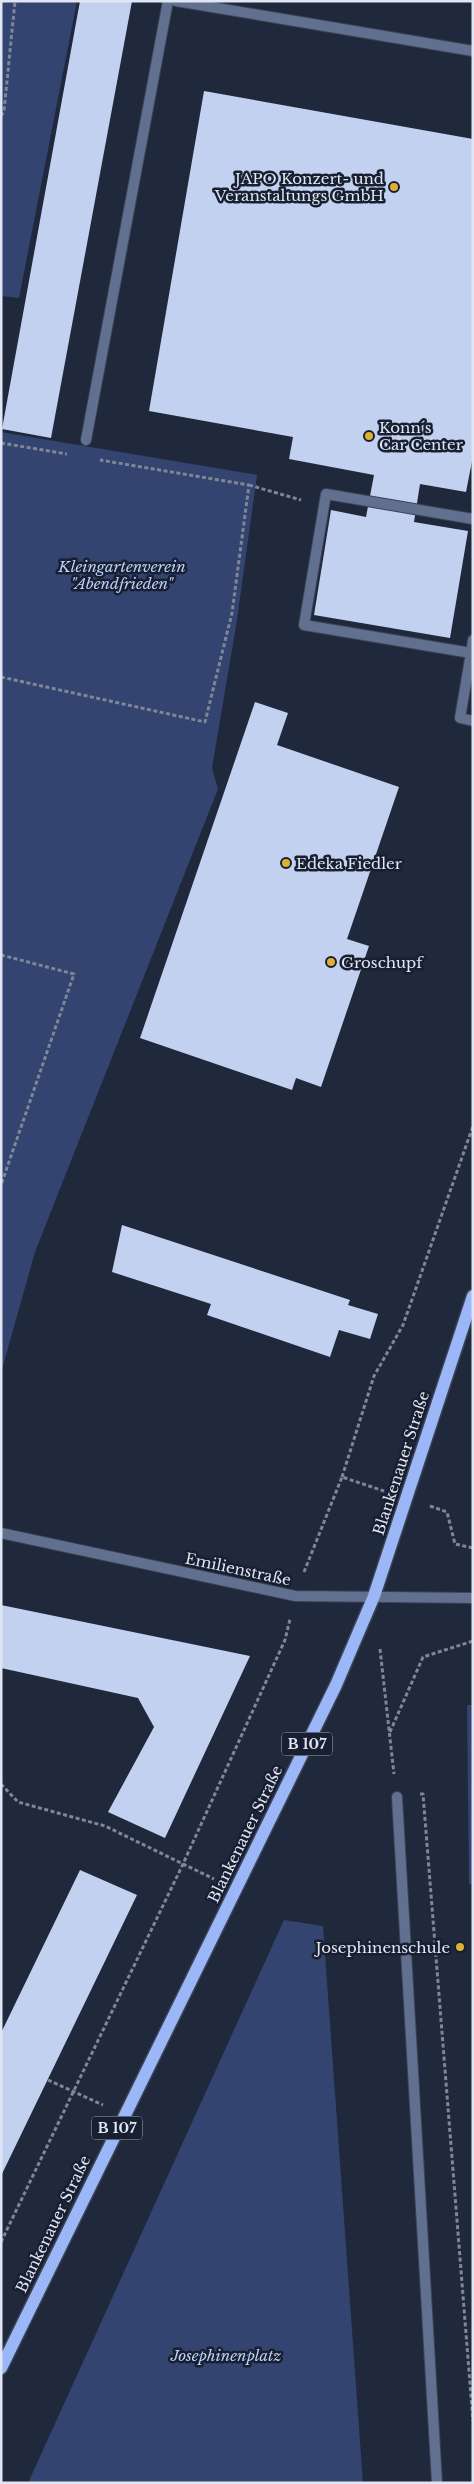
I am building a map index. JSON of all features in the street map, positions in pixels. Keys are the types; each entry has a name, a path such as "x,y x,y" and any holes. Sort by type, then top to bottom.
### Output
{"main road":[{"name":"Blankenauer Straße","path":"1,2368 336,1685 374,1596 473,1296"}],"street":[{"path":"86,440 168,1"},
{"path":"176,1 473,51"},
{"path":"471,653 304,625 326,494 473,519"},
{"path":"473,640 460,718 473,721"},
{"name":"Emilienstraße","path":"1,1533 295,1596 473,1598"},
{"path":"397,1797 437,2483"}],"path":[{"path":"1,116 4,110 14,1"},
{"path":"1,443 68,454"},
{"path":"96,459 249,485 324,506"},
{"path":"1,677 205,722 232,613 249,485"},
{"path":"1,955 74,974 1,1185"},
{"path":"342,1477 374,1376 403,1325 473,1126"},
{"path":"1,2242 183,1864 285,1640 295,1596"},
{"path":"390,1734 423,1657 473,1641"},
{"path":"379,1645 397,1797 424,1794 473,2421"},
{"path":"1,1784 18,1802 104,1826 236,1890"},
{"path":"48,2080 124,2115"}],"green space":[{"path":"1,1 77,1 19,298 1,296"},
{"name":"Kleingartenverein \"Abendfrieden\"","path":"1,432 257,475 237,620 212,768 218,789 35,1252 1,1373"},
{"path":"467,1705 473,1705 473,1884 469,1884"},
{"name":"Josephinenplatz","path":"284,1920 323,1926 363,2483 28,2483"}],"building":[{"path":"80,1 132,1 51,438 2,429"},
{"path":"204,91 473,139 473,456 466,492 420,484 414,522 468,531 450,638 314,615 331,510 366,517 374,475 289,459 293,437 149,411"},
{"name":"Edeka Fiedler","path":"255,702 288,713 277,745 399,787 347,939 369,946 321,1087 296,1078 292,1090 140,1038"},
{"path":"122,1225 350,1300 348,1305 378,1314 370,1339 339,1330 330,1357 207,1315 211,1304 112,1272"},
{"path":"1,1605 250,1656 165,1838 108,1812 154,1727 138,1698 1,1668"},
{"path":"80,1870 137,1895 1,2176 1,2033"}],"place":[{"name":"JAPO Konzert- und Veranstaltungs GmbH","path":"394,187"},
{"name":"Konn´s Car Center","path":"369,436"},
{"name":"Edeka Fiedler","path":"286,863"},
{"name":"Groschupf","path":"331,962"},
{"name":"Josephinenschule","path":"460,1947"}]}
